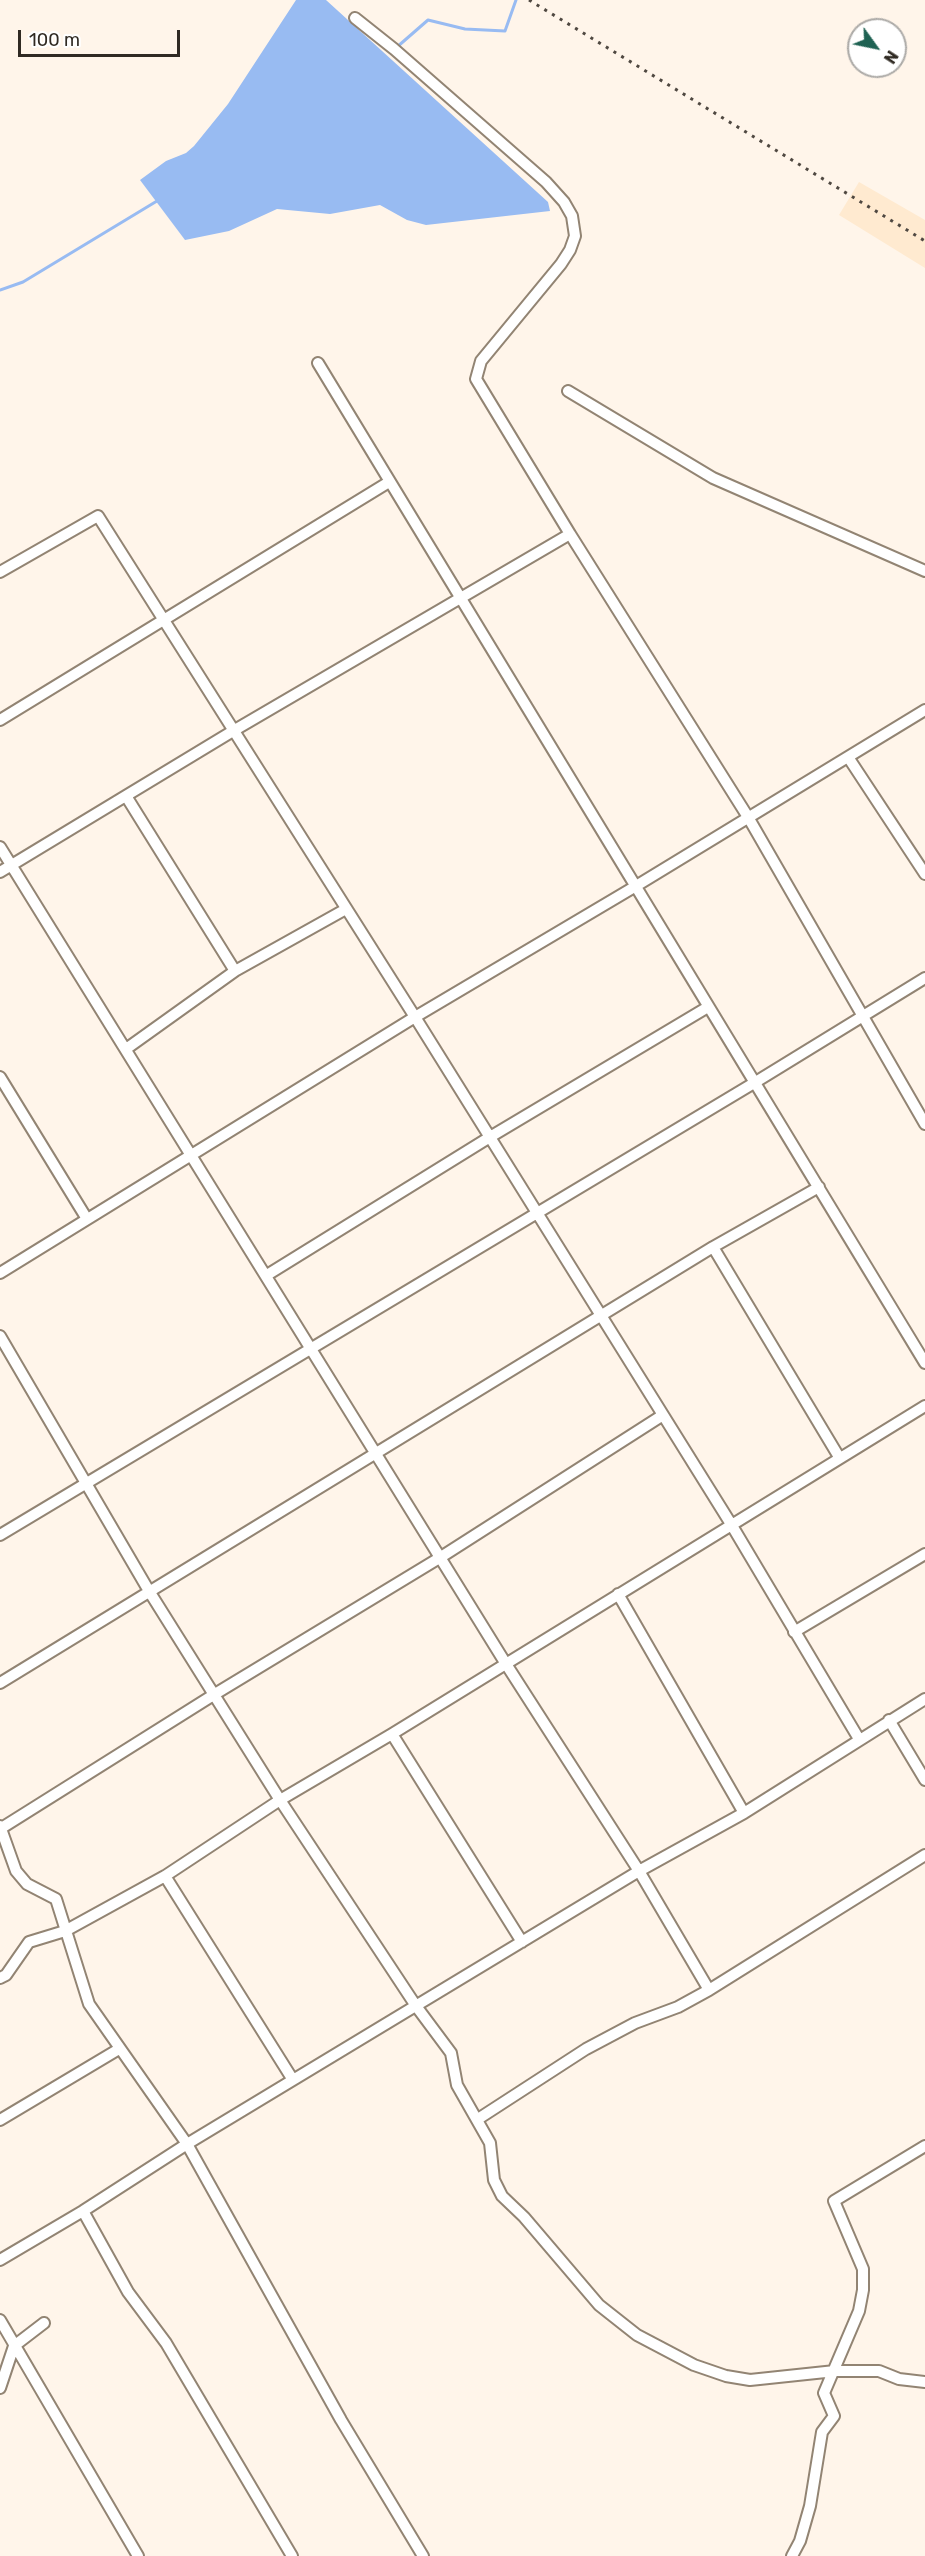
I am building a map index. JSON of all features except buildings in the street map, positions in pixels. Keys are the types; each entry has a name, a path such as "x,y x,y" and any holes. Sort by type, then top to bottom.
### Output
{"street":[{"path":"355,18 546,182 564,202 572,216 575,236 570,250 481,362 476,379 570,534 748,817 925,1124"},
{"path":"318,363 925,1364"},
{"path":"568,391 713,478 925,571"},
{"path":"0,720 389,482"},
{"path":"0,573 98,516 165,618 233,731 415,1017 731,1524 859,1739"},
{"path":"0,872 233,731 570,534"},
{"path":"0,1273 415,1017 925,710"},
{"path":"848,757 925,874"},
{"path":"126,796 235,971"},
{"path":"0,847 192,1153 506,1664 639,1871 709,1990"},
{"path":"126,1049 235,971 346,909"},
{"path":"0,1535 313,1349 925,978"},
{"path":"267,1275 708,1006"},
{"path":"0,1077 87,1219"},
{"path":"0,1683 376,1452 602,1317 713,1247 819,1187"},
{"path":"713,1247 838,1457"},
{"path":"0,1336 149,1591 279,1800 416,2006 451,2053 457,2085 490,2143 494,2180 502,2196 524,2217 600,2305 637,2335 694,2365 726,2376 767,2380 835,2371 879,2371 899,2379 925,2382"},
{"path":"0,1978 6,1975 29,1942 65,1931 165,1876 279,1800 392,1734 838,1457 925,1406"},
{"path":"423,2556 341,2420 187,2144 89,2004 56,1899 27,1884 16,1871 0,1828 441,1557 663,1415"},
{"path":"794,1632 925,1554"},
{"path":"618,1594 744,1813"},
{"path":"0,2260 83,2211 187,2144 639,1871 744,1813 925,1699"},
{"path":"889,1720 925,1780"},
{"path":"392,1734 522,1942"},
{"path":"478,2119 586,2049 635,2023 678,2007 709,1990 925,1855"},
{"path":"165,1876 293,2080"},
{"path":"0,2120 119,2049"},
{"path":"792,2556 800,2541 810,2506 822,2432 834,2416 824,2393 859,2311 863,2290 863,2269 834,2201 925,2146"},
{"path":"83,2211 128,2292 166,2343 292,2556"},
{"path":"0,2320 138,2556"},
{"path":"0,2388 14,2346 44,2323"}],"shaded area":[{"path":"859,182 925,220 925,268 839,215"}],"water":[{"path":"296,0 326,0 548,202 550,211 426,225 407,220 380,205 330,214 277,209 229,231 185,240 140,180 166,161 186,153 194,146 228,104"}],"waterway":[{"path":"397,47 428,20 465,29 505,31 516,0"},
{"path":"0,290 23,282 157,201"}],"railway":[{"path":"529,0 925,241"}]}
